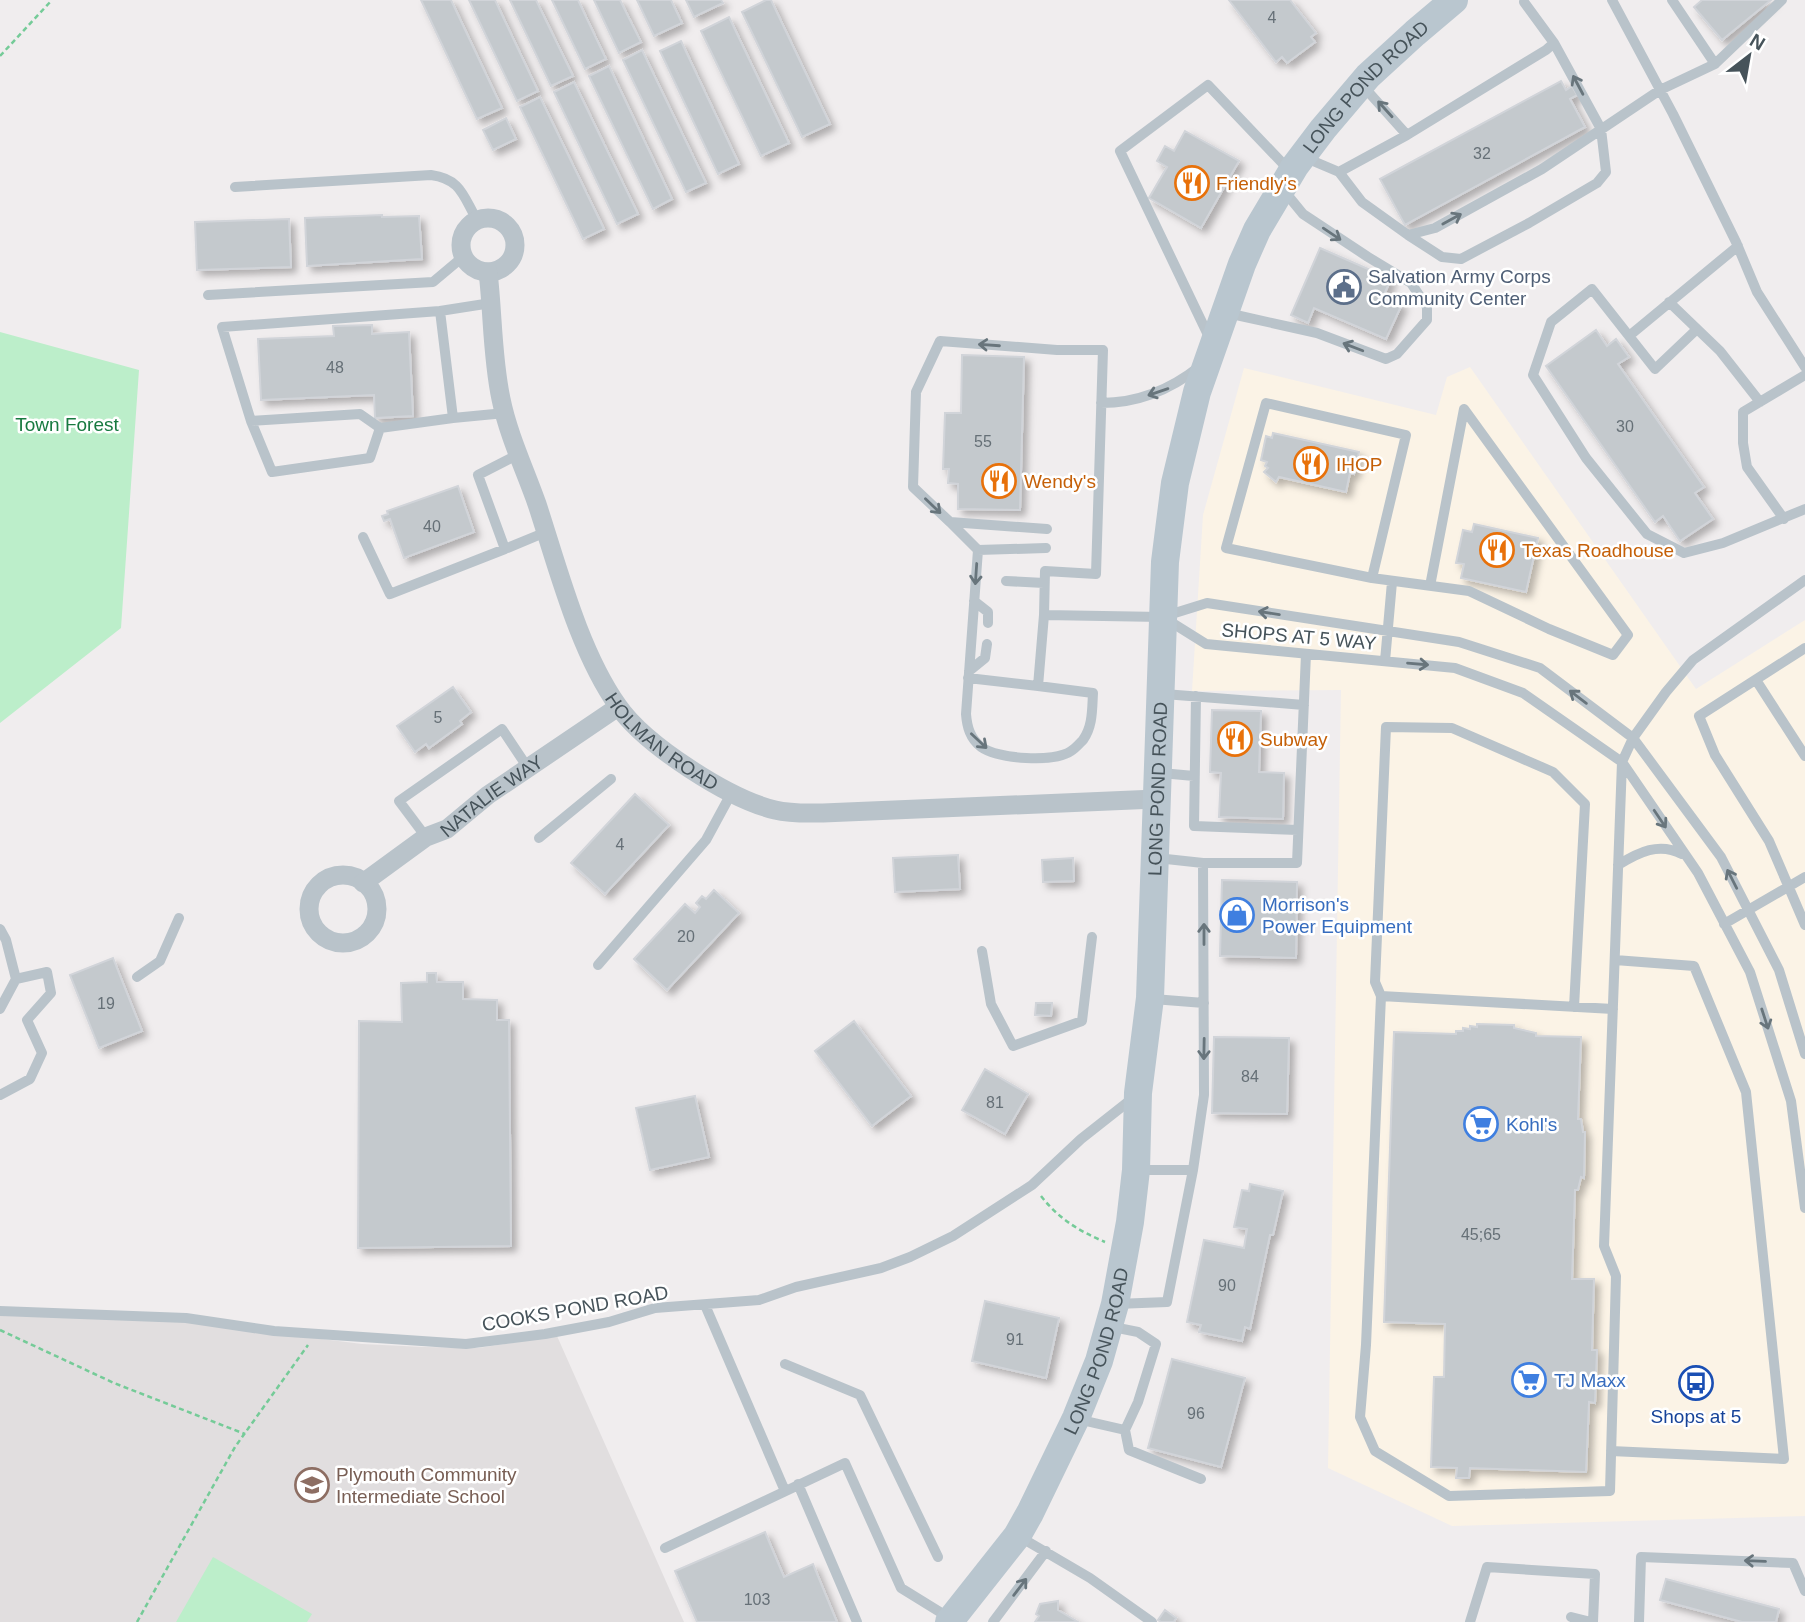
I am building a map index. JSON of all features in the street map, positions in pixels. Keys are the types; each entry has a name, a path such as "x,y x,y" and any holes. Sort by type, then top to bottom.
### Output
{"street":[{"name":"LONG POND ROAD","path":"950,1621 1017,1536 1030,1514 1076,1419 1099,1361 1112,1315 1136,1170 1138,1093 1150,998 1165,562 1175,483 1187,426 1242,264 1257,230 1292,172 1361,84 1454,0"},
{"path":"477,220 500,220 510,229 515,241 511,260 497,271 488,272 474,268 464,256 462,238 477,220"},
{"name":"HOLMAN ROAD","path":"488,272 495,364 505,413 585,642 618,707 640,731 664,750 732,792 776,810 823,813 1156,786"},
{"name":"NATALIE WAY","path":"363,883 426,837 447,829 488,795 618,707"}],"lane":[{"path":"1612,0 1738,246 1757,292 1805,367"},
{"path":"1672,0 1715,64"},
{"path":"1408,235 1435,228 1507,189 1542,169 1660,90 1715,64 1782,0"},
{"path":"1339,172 1362,202 1385,221 1443,257 1461,258 1529,223 1597,183 1606,172 1601,129 1554,43 1524,2"},
{"path":"1292,172 1339,172 1407,135 1554,43"},
{"path":"1361,84 1407,135"},
{"path":"1101,403 1122,403 1167,389 1210,353 1120,151 1208,85 1292,172 1303,214 1411,283 1427,307 1427,320 1397,354 1386,359 1317,333 1224,312"},
{"path":"234,187 431,175 446,177 454,183 477,220"},
{"path":"1629,336 1738,246"},
{"path":"208,295 432,282 464,256"},
{"path":"1696,330 1655,369 1592,289 1551,322 1532,374 1586,458 1647,534 1684,553 1723,542 1805,509"},
{"path":"1669,302 1720,351 1760,402"},
{"path":"380,428 370,458 272,472 251,421 222,327 440,311 492,303"},
{"path":"440,311 453,418"},
{"path":"1038,686 1045,571 1096,574 1103,349 1057,350 940,341 916,392 913,487 978,550 1046,548"},
{"path":"1784,519 1747,467 1743,443 1743,412 1805,375"},
{"path":"1372,578 1406,435 1266,403 1226,548 1372,578 1392,582 1469,591 1613,656 1628,635 1464,409 1430,586"},
{"path":"251,421 360,414 380,428 505,413"},
{"path":"505,549 478,475 519,454"},
{"path":"950,522 1047,529"},
{"path":"363,537 390,594 546,532"},
{"path":"968,675 1093,693 1092,718 1084,739 1070,752 1050,757 998,754 982,747 967,729 968,675 978,550"},
{"path":"1574,1007 1585,804 1553,772 1452,729 1385,727 1375,982 1381,996 1360,1417 1375,1451 1449,1496 1611,1491 1616,1276 1604,1246 1622,762 1633,738 1665,692 1693,660 1805,580"},
{"path":"1006,581 1044,583"},
{"path":"1385,661 1392,582"},
{"path":"974,601 988,612 988,623"},
{"name":"SHOPS AT 5 WAY","path":"1163,617 1207,603 1459,642 1540,668 1633,738 1720,857 1779,970 1805,1054"},
{"path":"1044,615 1163,617"},
{"name":"SHOPS AT 5 WAY","path":"1163,617 1206,644 1455,668 1523,693 1622,762 1685,855 1750,972 1791,1101 1805,1208"},
{"path":"968,675 985,658 987,644"},
{"path":"1805,648 1699,716 1715,755 1769,841 1805,925"},
{"path":"1154,858 1203,863 1297,863 1306,654"},
{"path":"1756,680 1805,756"},
{"path":"1160,693 1304,705"},
{"path":"1196,696 1194,826 1298,830"},
{"path":"426,837 400,801 502,729 528,768"},
{"path":"1156,786 1195,776"},
{"path":"539,838 611,779"},
{"path":"598,965 706,840 732,792"},
{"path":"1618,865 1635,854 1658,848 1670,848 1685,855"},
{"path":"1112,1315 1167,1302 1193,1170 1204,1095 1203,863"},
{"path":"1724,924 1805,877"},
{"path":"137,977 160,961 178,918"},
{"path":"0,929 6,940 16,979 0,1009"},
{"path":"982,951 991,1004 1013,1046 1082,1021 1093,937"},
{"path":"1611,1451 1784,1459 1746,1092 1694,966 1615,960"},
{"path":"0,1095 30,1079 42,1053 27,1020 51,993 47,972 16,979"},
{"path":"1381,996 1613,1009"},
{"path":"1150,998 1204,1003"},
{"name":"COOKS POND ROAD","path":"0,1311 186,1318 274,1331 466,1344 545,1334 608,1322 655,1308 759,1300 796,1287 881,1268 911,1257 953,1236 1032,1185 1081,1139 1138,1093"},
{"path":"1136,1170 1193,1170"},
{"path":"705,1305 785,1491"},
{"path":"1112,1315 1156,1344 1138,1402 1125,1430 1129,1450 1201,1479"},
{"path":"785,1364 860,1395 938,1557"},
{"path":"1076,1419 1125,1430"},
{"path":"665,1548 845,1463 901,1588 950,1621"},
{"path":"798,1485 858,1622"},
{"path":"1017,1536 1090,1578 1152,1622"},
{"path":"993,1622 1046,1551"},
{"path":"1639,1622 1641,1557 1793,1563 1805,1591"},
{"path":"1470,1622 1487,1567 1595,1574 1592,1622 1571,1617"}],"path":[{"path":"0,56 52,0"},
{"path":"1032,1185 1052,1210 1076,1230 1125,1247"},
{"path":"0,1330 114,1383 245,1434"},
{"path":"137,1622 245,1434 316,1334"}],"shaded area":[{"path":"1470,367 1696,689 1805,620 1805,1516 1452,1526 1328,1468 1341,690 1192,691 1203,515 1244,368 1436,415 1447,377"},
{"name":"Plymouth Community Intermediate School","path":"0,1316 146,1317 362,1344 424,1347 478,1348 557,1336 684,1622 0,1622"}],"green space":[{"name":"Town Forest","path":"0,332 139,370 121,628 0,723"},
{"path":"213,1557 312,1614 307,1622 176,1622"}],"building":[{"path":"421,0 451,0 502,108 477,119"},
{"path":"469,0 495,0 538,91 517,101"},
{"path":"510,0 536,0 573,76 551,86"},
{"path":"552,0 578,0 606,59 585,69"},
{"path":"594,0 620,0 641,42 619,53"},
{"path":"637,0 671,0 682,23 654,36"},
{"path":"686,0 721,0 723,3 694,17"},
{"path":"771,0 830,124 802,137 742,12"},
{"path":"1229,0 1290,0 1316,33 1311,37 1315,42 1287,63 1282,57 1276,62"},
{"path":"1702,0 1771,0 1722,40 1694,7"},
{"path":"729,17 789,143 761,156 701,31"},
{"path":"681,41 739,164 718,174 660,51"},
{"path":"642,50 706,183 686,192 623,60"},
{"path":"609,66 672,199 653,209 589,76"},
{"path":"1561,81 1566,90 1572,86 1577,95 1570,99 1585,127 1405,225 1380,179"},
{"path":"574,82 638,214 617,224 554,92"},
{"path":"540,97 604,229 583,239 520,107"},
{"path":"506,118 516,139 493,150 483,130"},
{"name":"Friendly's","path":"1185,131 1239,161 1201,228 1149,198 1167,167 1157,161 1165,146 1174,151"},
{"path":"419,216 422,259 307,266 305,218"},
{"path":"289,219 291,267 197,270 195,222"},
{"path":"1320,248 1391,279 1383,297 1402,304 1386,339 1314,308 1308,323 1291,315"},
{"path":"372,325 372,334 409,332 413,416 375,418 374,395 261,400 258,339 334,336 333,326"},
{"path":"1596,330 1607,346 1616,339 1629,357 1618,364 1704,487 1695,493 1713,519 1680,541 1663,516 1655,522 1546,366"},
{"path":"962,355 1024,357 1020,510 958,509 958,484 948,483 949,469 943,469 945,413 961,413"},
{"name":"IHOP","path":"1273,433 1359,452 1346,492 1279,477 1276,482 1264,472 1268,468 1265,466 1267,462 1261,460 1266,436 1272,438"},
{"path":"458,486 474,532 404,558 390,519 384,521 382,516 388,514 387,511"},
{"name":"Texas Roadhouse","path":"1474,524 1538,538 1526,592 1461,578 1464,564 1456,563 1463,530 1472,532"},
{"path":"453,687 471,712 460,721 462,724 429,748 426,744 415,752 397,726"},
{"path":"1212,710 1261,711 1259,772 1284,773 1283,819 1219,817 1221,773 1210,772"},
{"path":"635,794 669,825 605,894 571,863"},
{"path":"958,855 960,889 895,892 893,858"},
{"path":"1073,858 1074,881 1043,882 1042,860"},
{"path":"1222,880 1297,882 1296,958 1220,956"},
{"path":"714,890 739,913 667,990 634,959 685,904 695,913 700,907 696,903 702,896 706,899"},
{"path":"113,958 142,1031 99,1048 70,975"},
{"path":"427,973 436,973 437,982 463,982 463,999 497,1000 497,1020 509,1020 511,1246 358,1248 359,1021 402,1022 401,983 427,982"},
{"path":"1036,1003 1052,1003 1051,1016 1035,1015"},
{"path":"854,1021 911,1096 872,1126 815,1051"},
{"path":"1477,1024 1514,1025 1514,1028 1536,1033 1536,1036 1581,1037 1578,1119 1581,1119 1585,1132 1584,1178 1581,1177 1578,1190 1575,1190 1572,1279 1594,1279 1592,1350 1597,1350 1595,1403 1589,1402 1586,1472 1470,1468 1469,1478 1456,1478 1457,1468 1431,1467 1434,1377 1444,1377 1445,1324 1384,1322 1394,1032 1456,1034 1456,1031 1463,1031 1463,1028 1477,1027"},
{"path":"1214,1037 1289,1038 1287,1114 1212,1113"},
{"path":"985,1069 1028,1094 1005,1134 962,1110"},
{"path":"695,1096 709,1157 650,1170 636,1108"},
{"path":"1250,1184 1283,1191 1273,1235 1270,1235 1250,1329 1245,1327 1242,1341 1199,1332 1201,1325 1187,1322 1204,1240 1244,1248 1247,1229 1234,1227 1242,1190 1249,1191"},
{"path":"985,1301 1059,1318 1046,1378 972,1361"},
{"path":"1172,1359 1245,1378 1221,1467 1148,1448"},
{"path":"765,1532 784,1577 813,1564 837,1622 697,1622 675,1571"},
{"path":"1666,1579 1779,1609 1776,1622 1742,1622 1660,1600"},
{"path":"1058,1601 1058,1610 1078,1622 1035,1622 1039,1616 1036,1614 1040,1604"},
{"path":"1165,1610 1176,1618 1174,1622 1158,1620"}],"place":[{"name":"Friendly's","path":"1192,183"},
{"name":"Salvation Army Corps Community Center","path":"1344,287"},
{"name":"IHOP","path":"1311,464"},
{"name":"Wendy's","path":"999,481"},
{"name":"Texas Roadhouse","path":"1497,550"},
{"name":"Subway","path":"1235,739"},
{"name":"Morrison's Power Equipment","path":"1237,915"},
{"name":"Kohl's","path":"1481,1124"},
{"name":"TJ Maxx","path":"1529,1380"},
{"name":"Shops at 5","path":"1696,1383"},
{"name":"Plymouth Community Intermediate School","path":"312,1485"}]}
